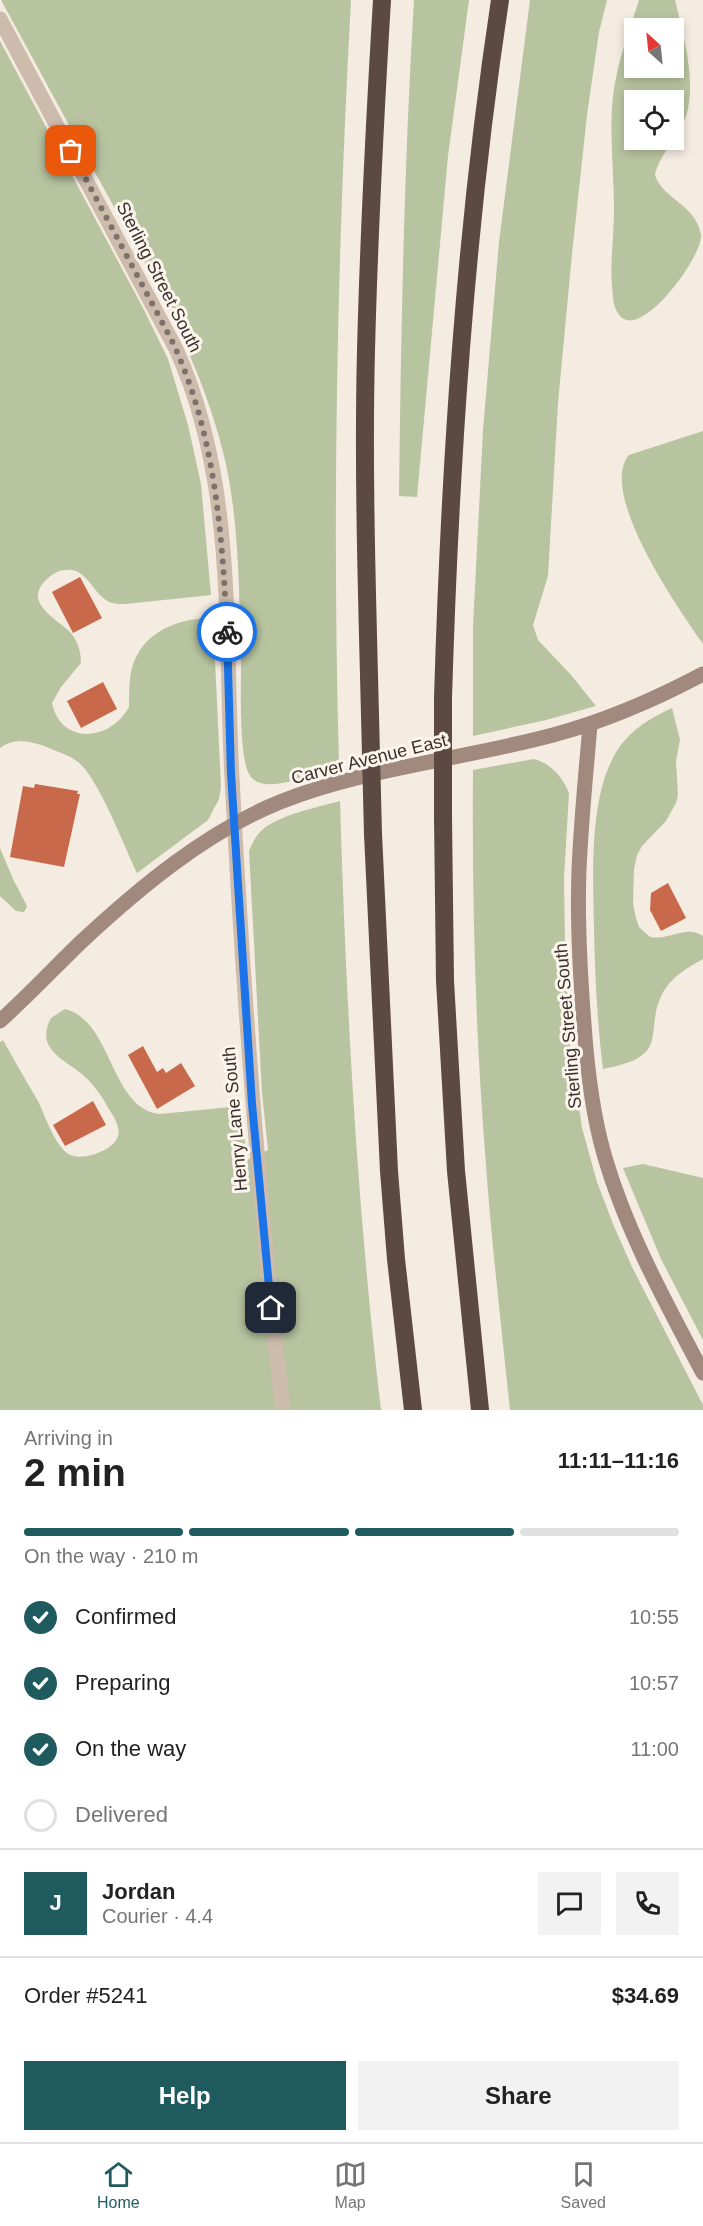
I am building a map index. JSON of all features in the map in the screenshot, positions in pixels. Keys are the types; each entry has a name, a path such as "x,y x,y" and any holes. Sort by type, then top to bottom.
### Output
{"highway":[{"path":"382,0 373,143 366,352 366,549 373,834 389,1171 396,1259 413,1410"},
{"path":"480,1410 455,1159 445,981 443,698 446,589 458,372 473,219 500,0"}],"street":[{"name":"Sterling Street South","path":"0,19 171,339 201,421 212,465 220,522 234,825"},
{"name":"Carver Avenue East","path":"0,1021 127,901 186,856 234,825 279,803 330,786 590,725 644,704 703,674"},
{"name":"Sterling Street South","path":"590,725 581,834 579,914 583,1020 593,1104 604,1152 621,1206 649,1268 703,1373"},
{"name":"Henry Lane South","path":"234,825 252,1104 271,1313 283,1410"}],"green space":[{"path":"1,0 351,0 342,192 337,382 336,573 339,765 278,784 256,781 249,774 242,738 239,591 234,514 231,489 217,428 192,360 161,293"},
{"path":"414,0 469,0 448,156 417,497 399,496 404,248"},
{"path":"530,0 607,0 599,32 587,115 572,254 558,403 548,576 533,625 538,640 596,706 473,736 473,627 483,430 499,242"},
{"path":"639,0 675,0 679,18 633,18"},
{"path":"684,40 690,75 690,91 689,106 684,121 684,90 624,90 624,150 666,150 655,175 664,190 693,216 701,235 692,260 670,292 657,306 643,316 631,320 619,315 613,299 612,285 614,210 611,124 617,71 624,47 624,78 684,78"},
{"path":"0,41 168,359 188,425 201,484 211,595 126,604 114,603 105,600 80,573 66,570 57,572 48,578 40,588 38,596 45,610 71,633 80,655 81,663 61,687 52,703 57,717 65,727 87,734 111,727 129,707 133,664 148,640 159,632 184,621 213,618 221,787 219,799 208,820 137,873 102,797 86,770 78,762 44,746 21,741 0,748"},
{"path":"703,431 703,644 677,606 645,551 632,523 624,496 622,473 629,455"},
{"path":"672,708 680,740 676,761 678,795 666,821 642,846 637,855 634,869 633,904 639,927 650,937 664,937 684,932 703,936 703,959 678,975 663,992 657,1009 652,1040 645,1053 632,1061 603,1069 594,946 593,886 594,840 600,795 606,774 619,747 632,733"},
{"path":"534,759 555,772 569,793 564,878 565,945 570,1044 582,1128 597,1182 613,1224 632,1267 703,1405 703,1410 510,1410 490,1216 479,1057 474,913 473,770"},
{"path":"340,801 359,1182 381,1410 0,1410 0,1042 3,1040 38,1101 58,1142 72,1156 87,1156 103,1151 115,1141 119,1132 116,1120 96,1089 82,1074 59,1057 49,1045 46,1037 51,1018 65,1009 81,1017 93,1030 121,1082 131,1097 144,1109 160,1114 241,1106 247,1160 268,1150 262,1093 249,851 261,831 277,820"},
{"path":"0,848 26,904 24,912 16,911 0,896"},
{"path":"643,1164 703,1178 703,1340 661,1259 623,1168"}],"building":[{"path":"80,577 102,618 73,633 52,592"},
{"path":"103,682 117,709 81,728 67,701"},
{"path":"35,784 78,791 77,794 80,794 64,867 10,857 23,786 34,788"},
{"path":"668,883 686,918 661,931 650,910 651,893"},
{"path":"143,1046 157,1072 163,1068 166,1073 181,1063 195,1086 157,1109 128,1055"},
{"path":"93,1101 106,1125 65,1146 53,1125"}],"way so far":[{"path":"71,151 171,339 196,403 217,496 227,632"}],"route":[{"path":"227,632 231,774 252,1104 271,1308"}]}
